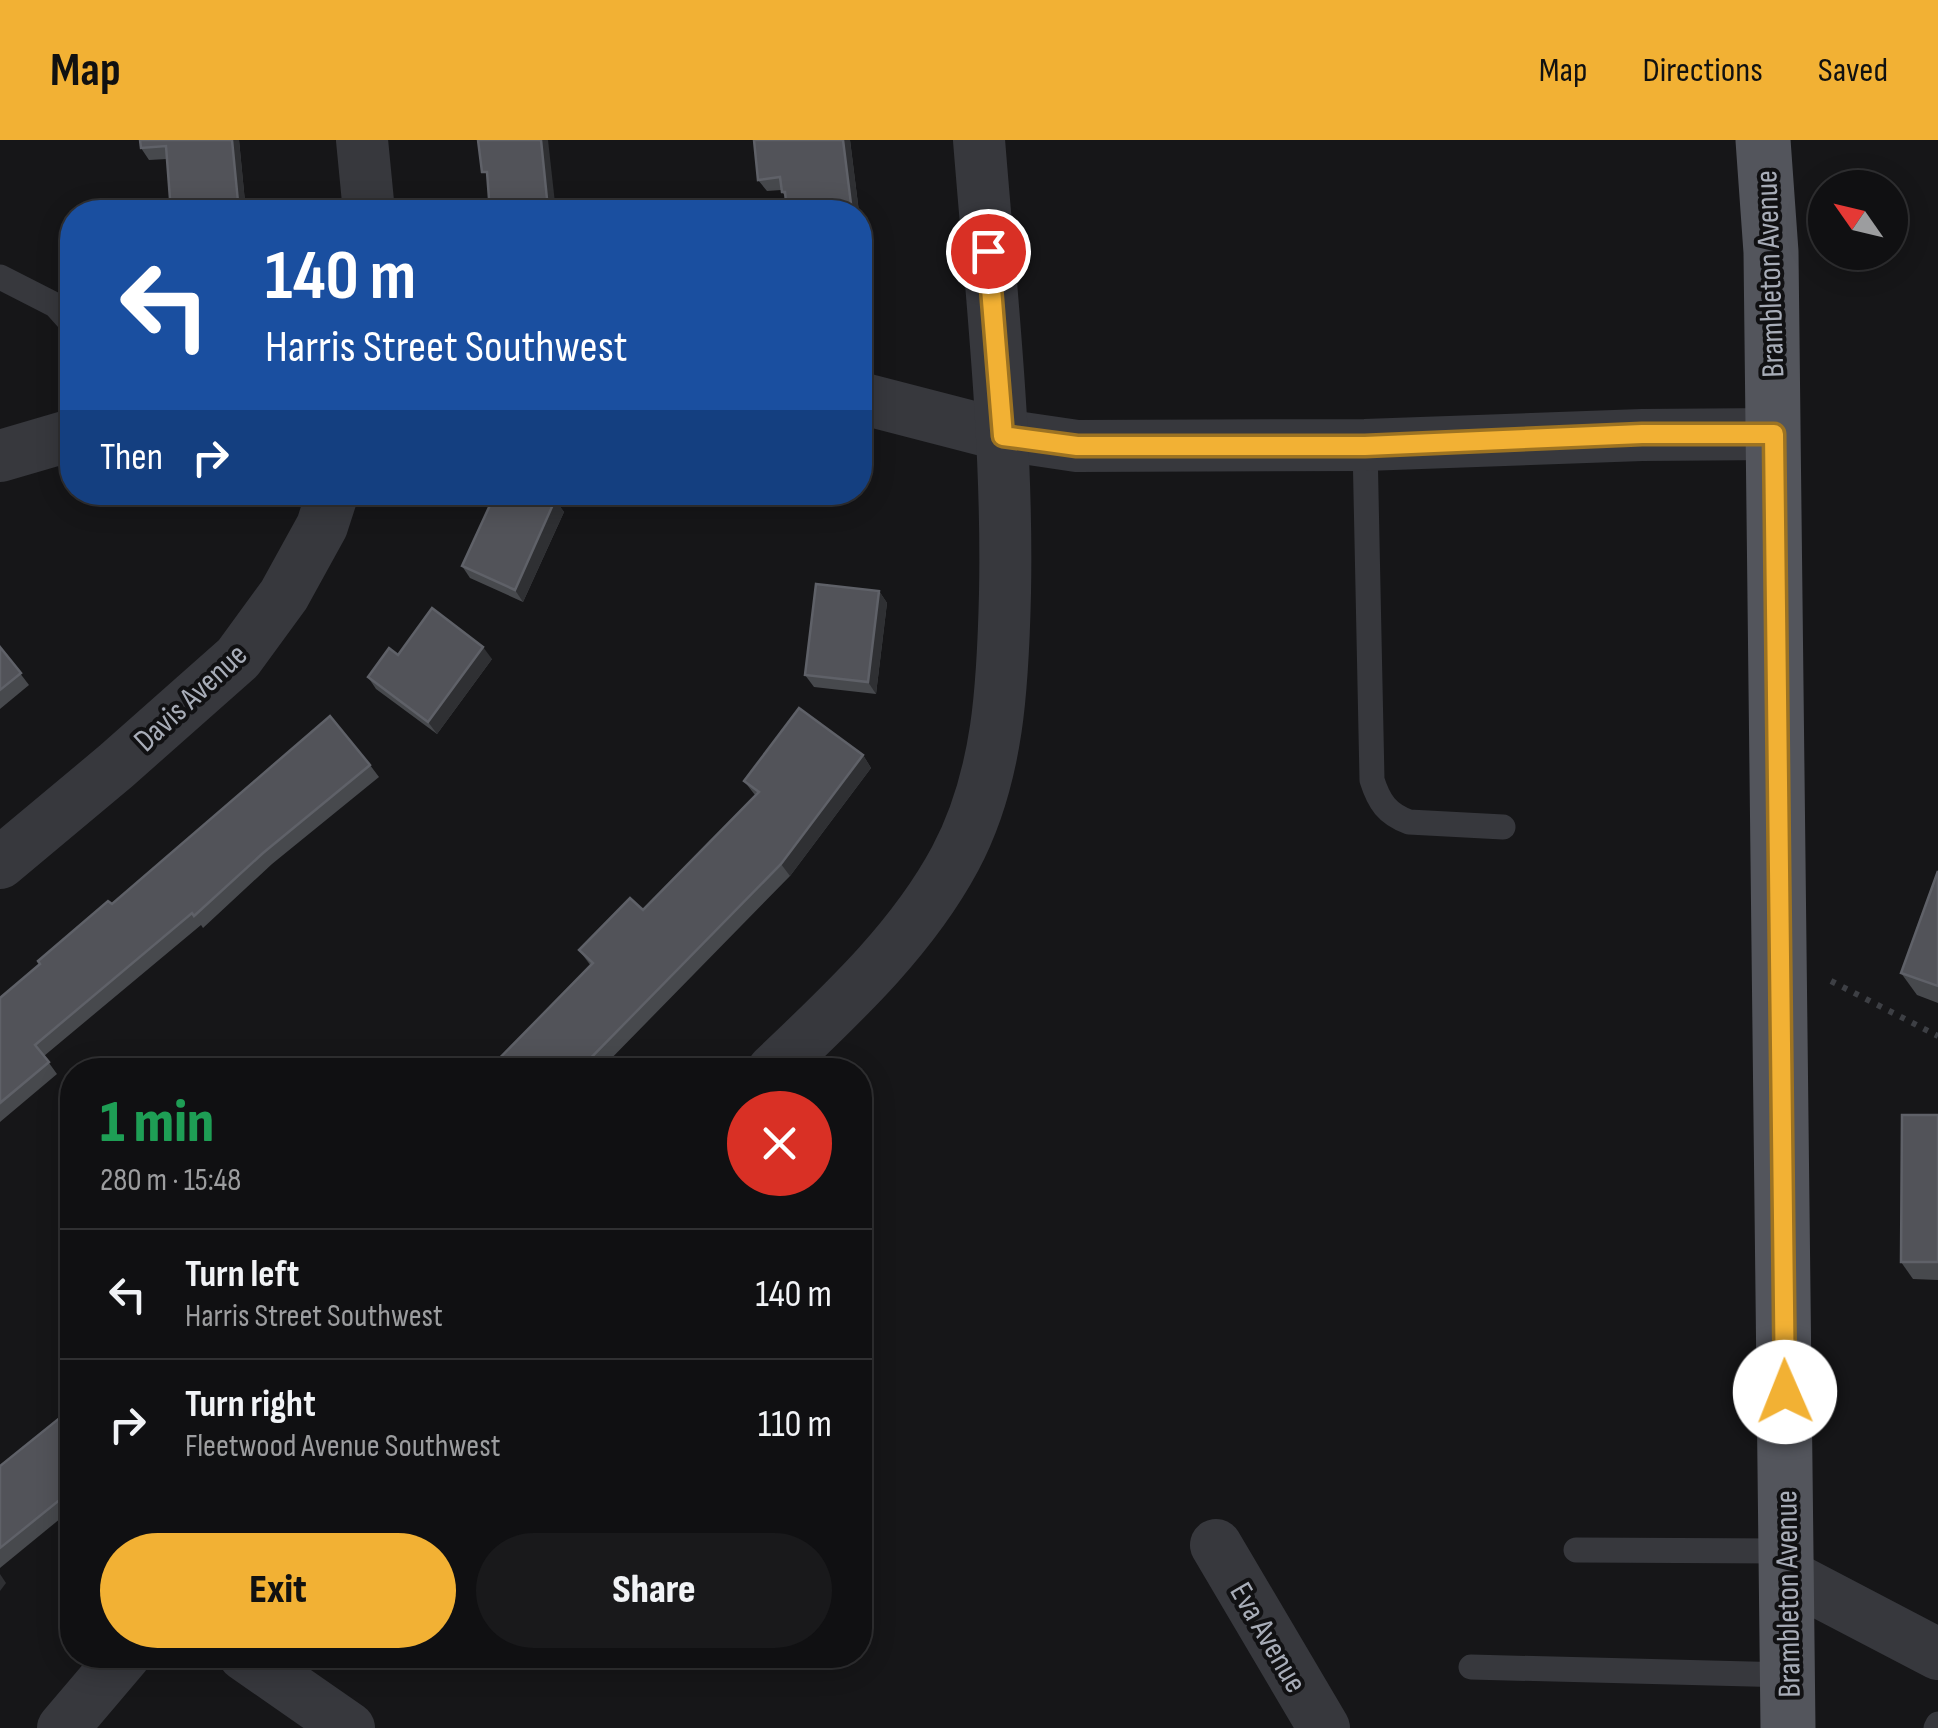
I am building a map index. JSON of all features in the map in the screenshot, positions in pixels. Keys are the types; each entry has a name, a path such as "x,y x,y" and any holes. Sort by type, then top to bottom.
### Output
{"main road":[{"name":"Brambleton Avenue","path":"1763,140 1772,252 1788,1728"}],"street":[{"path":"362,140 368,200"},
{"path":"786,1058 851,996 920,915 956,858 985,786 1003,661 1006,524 1003,436 978,140"},
{"path":"872,401 1003,436 1077,446 1365,446 1642,434 1774,434"},
{"path":"0,456 60,439"},
{"name":"Davis Avenue","path":"0,863 238,658 284,595 329,505"},
{"name":"Eva Avenue","path":"1216,1545 1324,1728"},
{"path":"1786,1563 1938,1654"},
{"path":"63,1728 114,1668"},
{"path":"263,1668 349,1728"}],"lane":[{"path":"0,277 60,311"},
{"path":"1365,446 1372,780 1379,802 1396,818 1409,822 1503,827"},
{"path":"1576,1550 1786,1563"},
{"path":"1471,1667 1788,1675"}],"path":[{"path":"1781,956 1938,1036"}],"building":[{"path":"140,140 232,140 238,200 170,200 166,146 141,148"},
{"path":"478,140 541,140 547,200 489,200 487,172 482,172"},
{"path":"754,140 843,140 850,200 786,200 780,177 758,180"},
{"path":"490,505 553,505 515,590 462,566"},
{"path":"816,584 879,591 868,682 805,675"},
{"path":"432,608 483,647 428,722 368,677 389,648 398,655"},
{"path":"0,647 21,673 0,690"},
{"path":"799,708 863,755 781,864 591,1058 500,1058 593,963 579,950 630,898 643,910 759,792 744,781"},
{"path":"330,716 370,765 35,1045 49,1062 0,1103 0,998 108,901 112,904"},
{"path":"1938,871 1938,986 1901,973"},
{"path":"1902,1115 1938,1115 1938,1262 1901,1262"},
{"path":"60,1418 60,1500 0,1548 0,1466"}],"route":[{"path":"988,251 1003,436 1077,446 1365,446 1642,434 1774,434 1785,1392"}]}
